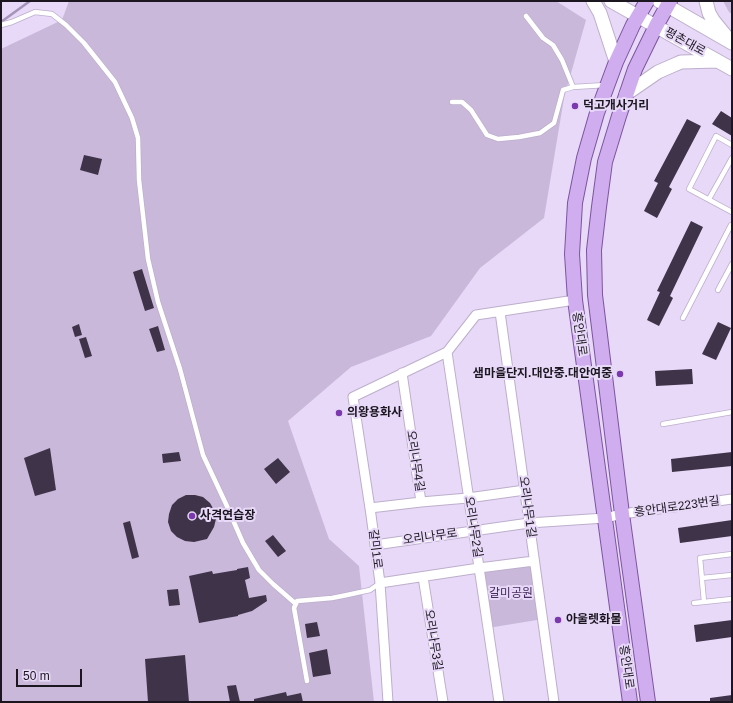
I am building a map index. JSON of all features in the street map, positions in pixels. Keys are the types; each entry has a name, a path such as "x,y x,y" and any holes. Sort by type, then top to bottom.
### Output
{"main road":[{"name":"흥안대로","path":"630,702 575,300 572,254 575,203 584,158 597,114 616,62 647,1"},
{"name":"흥안대로","path":"648,702 626,547 595,295 594,250 605,162 635,69 666,3"},
{"path":"609,549 626,547"}],"street":[{"path":"593,1 600,13 616,62"},
{"name":"평촌대로","path":"611,1 732,69"},
{"path":"706,1 709,13 713,20 731,42"},
{"name":"평촌대로","path":"666,3 731,42"},
{"path":"626,94 658,72 674,64 681,62 718,61"},
{"path":"402,374 447,352 476,315 575,300"},
{"name":"오리나무1길","path":"500,312 554,702"},
{"name":"오리나무2길","path":"447,352 498,702"},
{"name":"갈미1로","path":"388,702 380,583 353,396 402,374"},
{"name":"오리나무4길","path":"402,374 421,502"},
{"path":"370,508 468,498 524,490"},
{"name":"흥안대로223번길","path":"605,518 622,514 732,499"},
{"name":"오리나무로","path":"375,545 529,523 605,518"},
{"path":"380,583 534,561"},
{"name":"오리나무3길","path":"423,577 443,702"}],"lane":[{"path":"1,25 35,12 52,14 66,25 84,44 115,82 132,118 138,138 139,180 148,259 158,302 180,369 203,455 244,543 259,570 296,604"},
{"path":"526,16 543,38 553,45 562,60 573,87"},
{"path":"452,102 462,102 471,110 487,135 498,139 519,137 540,133 554,123 563,90 573,87 608,84"},
{"path":"732,145 716,136 689,189 732,212"},
{"path":"709,199 732,158"},
{"path":"683,318 731,224 732,225"},
{"path":"718,290 732,264"},
{"path":"663,424 732,412"},
{"path":"704,602 700,558 732,554"},
{"path":"702,578 732,575"},
{"path":"307,680 294,608 297,601 332,598 370,590 380,583"},
{"path":"694,603 732,599"}],"green space":[{"path":"69,1 556,1 586,20 564,98 544,218 480,268 431,336 351,367 288,421 329,539 359,566 374,702 1,702 1,49 62,20"},
{"path":"723,1 730,1 732,5 732,14 729,12"},
{"name":"갈미공원","path":"534,561 543,619 488,628 479,568"}],"building":[{"path":"721,111 732,118 732,136 712,124"},
{"path":"687,119 701,126 669,187 672,189 657,218 644,211 658,183 654,181"},
{"path":"84,155 102,159 98,175 80,170"},
{"path":"691,221 703,227 670,296 673,298 659,326 647,320 660,292 657,291"},
{"path":"142,269 154,308 145,311 133,272"},
{"path":"718,322 731,328 716,360 702,354"},
{"path":"79,324 82,335 75,337 72,327"},
{"path":"158,326 165,350 157,352 149,329"},
{"path":"86,337 92,356 85,358 79,339"},
{"path":"692,369 693,384 656,386 655,371"},
{"path":"50,448 56,490 35,496 24,458"},
{"path":"179,452 181,461 163,463 162,454"},
{"path":"732,452 732,466 672,472 671,459"},
{"path":"278,458 290,472 276,484 264,469"},
{"name":"사격연습장","path":"186,495 203,497 210,503 214,510 216,519 214,527 207,539 194,542 185,541 177,537 171,531 168,522 172,505 178,499"},
{"path":"732,520 732,536 680,543 678,528"},
{"path":"130,521 139,557 132,559 123,523"},
{"path":"273,535 286,551 278,557 265,541"},
{"path":"248,567 250,578 245,580 249,598 266,595 267,601 252,611 238,616 199,623 189,576 212,571 213,574"},
{"path":"178,589 180,605 169,606 167,590"},
{"path":"732,620 732,637 696,642 694,625"},
{"path":"317,622 320,636 307,638 305,624"},
{"path":"327,649 331,674 313,677 309,653"},
{"path":"185,655 189,702 148,702 145,659"},
{"path":"236,685 240,702 230,702 227,686"},
{"path":"286,692 287,696 301,693 303,702 254,702 254,699"},
{"path":"732,695 732,702 710,702 710,698"}],"waterway":[{"path":"1,22 30,1"}],"place":[{"name":"덕고개사거리","path":"575,106"},
{"name":"샘마을단지.대안중.대안여중","path":"620,374"},
{"name":"의왕용화사","path":"339,413"},
{"name":"사격연습장","path":"192,516"},
{"name":"아울렛화물","path":"558,620"}]}
